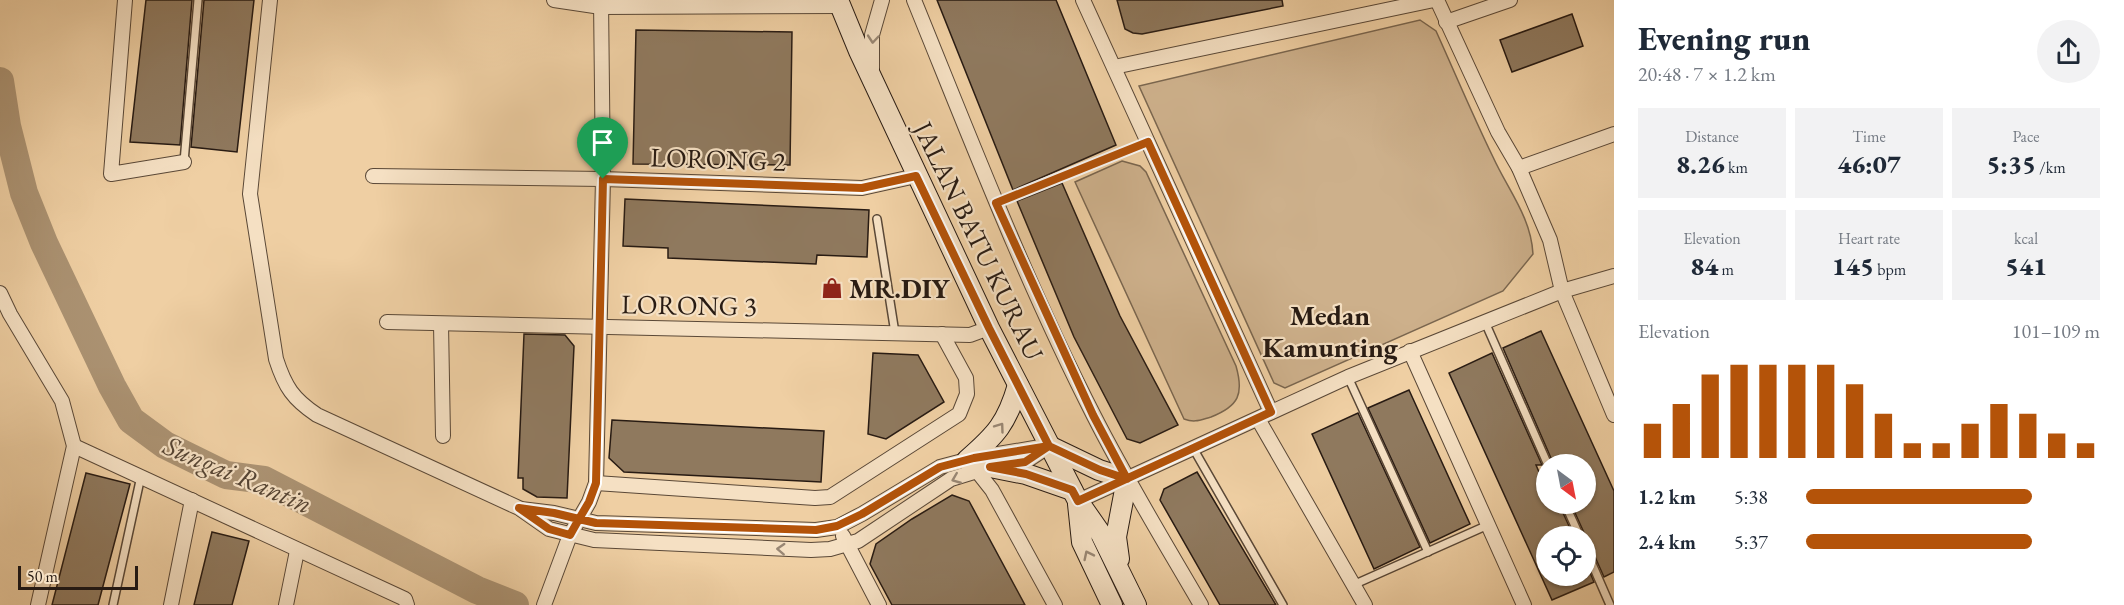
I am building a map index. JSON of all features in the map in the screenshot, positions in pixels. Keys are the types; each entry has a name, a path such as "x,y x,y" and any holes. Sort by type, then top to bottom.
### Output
{"main road":[{"name":"JALAN BATU KURAU","path":"839,3 916,176 989,328 1075,496 1101,534 1136,605"},
{"path":"1018,385 1012,408 1004,424 990,440 978,466 1026,474 1075,496"},
{"path":"1049,446 1100,470 1127,479 1116,537 1121,574"},
{"name":"JALAN BATU KURAU","path":"1075,496 1082,542 1112,605"}],"street":[{"path":"125,0 111,174 184,162"},
{"path":"270,0 250,194 276,359 283,381 298,402 317,415 519,508 549,529 570,535 594,540 811,550 830,549 858,541 951,479 1010,451 1049,446"},
{"path":"554,0 601,3 839,3"},
{"path":"872,78 872,35 882,0"},
{"path":"914,0 996,203 1089,405 1127,479 1202,605"},
{"path":"1083,0 1271,412"},
{"path":"1114,67 1391,4 1435,0 1498,132 1519,168 1550,240 1562,291 1614,415"},
{"path":"1446,22 1510,0"},
{"path":"545,601 570,535 589,502 596,483 603,179 601,3"},
{"path":"1519,168 1614,134"},
{"name":"LORONG 2","path":"373,176 603,179 862,188 916,176"},
{"path":"1075,496 1127,479 1348,377 1410,351 1562,291 1614,276"},
{"path":"0,293 62,401 74,446 38,605"},
{"name":"LORONG 3","path":"387,322 970,335 989,328"},
{"path":"441,324 443,436"},
{"path":"596,483 815,498 830,497 959,414 967,394 966,378 942,334"},
{"path":"1410,351 1524,605"},
{"path":"1258,418 1365,605"},
{"path":"74,446 405,599 407,605"},
{"path":"519,508 596,523 816,530 837,526 862,514 940,467 1025,462 1049,446"},
{"path":"978,466 1055,605"},
{"path":"171,605 192,500"},
{"path":"837,526 879,605"},
{"path":"286,605 297,551"}],"lane":[{"path":"184,162 198,0"},
{"path":"996,203 1148,142"},
{"path":"877,219 895,333"},
{"path":"1485,321 1543,454"},
{"path":"1348,377 1428,552"},
{"path":"1193,448 1283,605"},
{"path":"113,605 141,476"},
{"path":"1353,585 1488,525"},
{"path":"1596,573 1610,605"}],"shaded area":[{"path":"1420,20 1436,31 1486,142 1518,204 1528,228 1533,254 1503,291 1285,388 1274,383 1139,86"},
{"path":"1122,161 1140,166 1146,172 1236,366 1239,384 1237,398 1228,408 1211,417 1194,421 1184,419 1075,182"}],"building":[{"path":"146,0 192,0 180,145 130,142"},
{"path":"204,0 254,0 237,152 191,147"},
{"path":"937,0 1056,0 1116,145 1013,190"},
{"path":"1117,0 1282,0 1283,6 1142,34 1125,29"},
{"path":"1572,14 1583,46 1512,72 1500,40"},
{"path":"636,30 792,32 790,165 633,164"},
{"path":"1062,183 1120,316 1178,425 1140,443 1127,439 1074,337 1017,201"},
{"path":"625,199 869,210 867,257 817,255 816,264 668,258 668,248 623,246"},
{"path":"1541,331 1614,491 1614,572 1604,577 1596,559 1596,526 1581,526 1576,514 1596,514 1596,454 1549,454 1503,348"},
{"path":"524,334 565,335 574,346 567,498 537,497 523,489 523,478 518,478"},
{"path":"873,353 918,355 944,402 886,439 868,434"},
{"path":"1492,353 1537,454 1536,514 1564,514 1569,526 1536,526 1536,565 1449,373"},
{"path":"1409,390 1470,524 1430,543 1368,408"},
{"path":"1358,413 1420,547 1374,569 1312,434"},
{"path":"612,420 824,431 821,482 624,472 609,458"},
{"path":"1197,472 1276,605 1220,605 1160,500 1164,489"},
{"path":"86,473 130,484 98,605 52,605"},
{"path":"952,495 969,501 1025,605 892,605 870,564 876,544"},
{"path":"212,532 249,541 232,605 194,605"},
{"path":"1546,586 1585,586 1552,600"}],"waterway":[{"name":"Sungai Rantin","path":"0,81 7,126 24,193 44,243 112,386 131,420 165,445 226,475 264,480 477,590 515,605"}],"place":[{"name":"MR.DIY","path":"832,288"}],"district":[{"name":"Medan Kamunting","path":"1330,331"}],"route":[{"path":"603,179 596,483 579,519 519,508 549,529 570,535 579,519 596,523 816,530 837,526 862,514 940,467 1010,451 1049,446 1025,462 990,467 1026,474 1072,490 1078,501 1127,479 1271,412 1148,142 996,203 1093,415 1127,479 1100,470 1049,446 916,176 862,188 603,179"}]}
